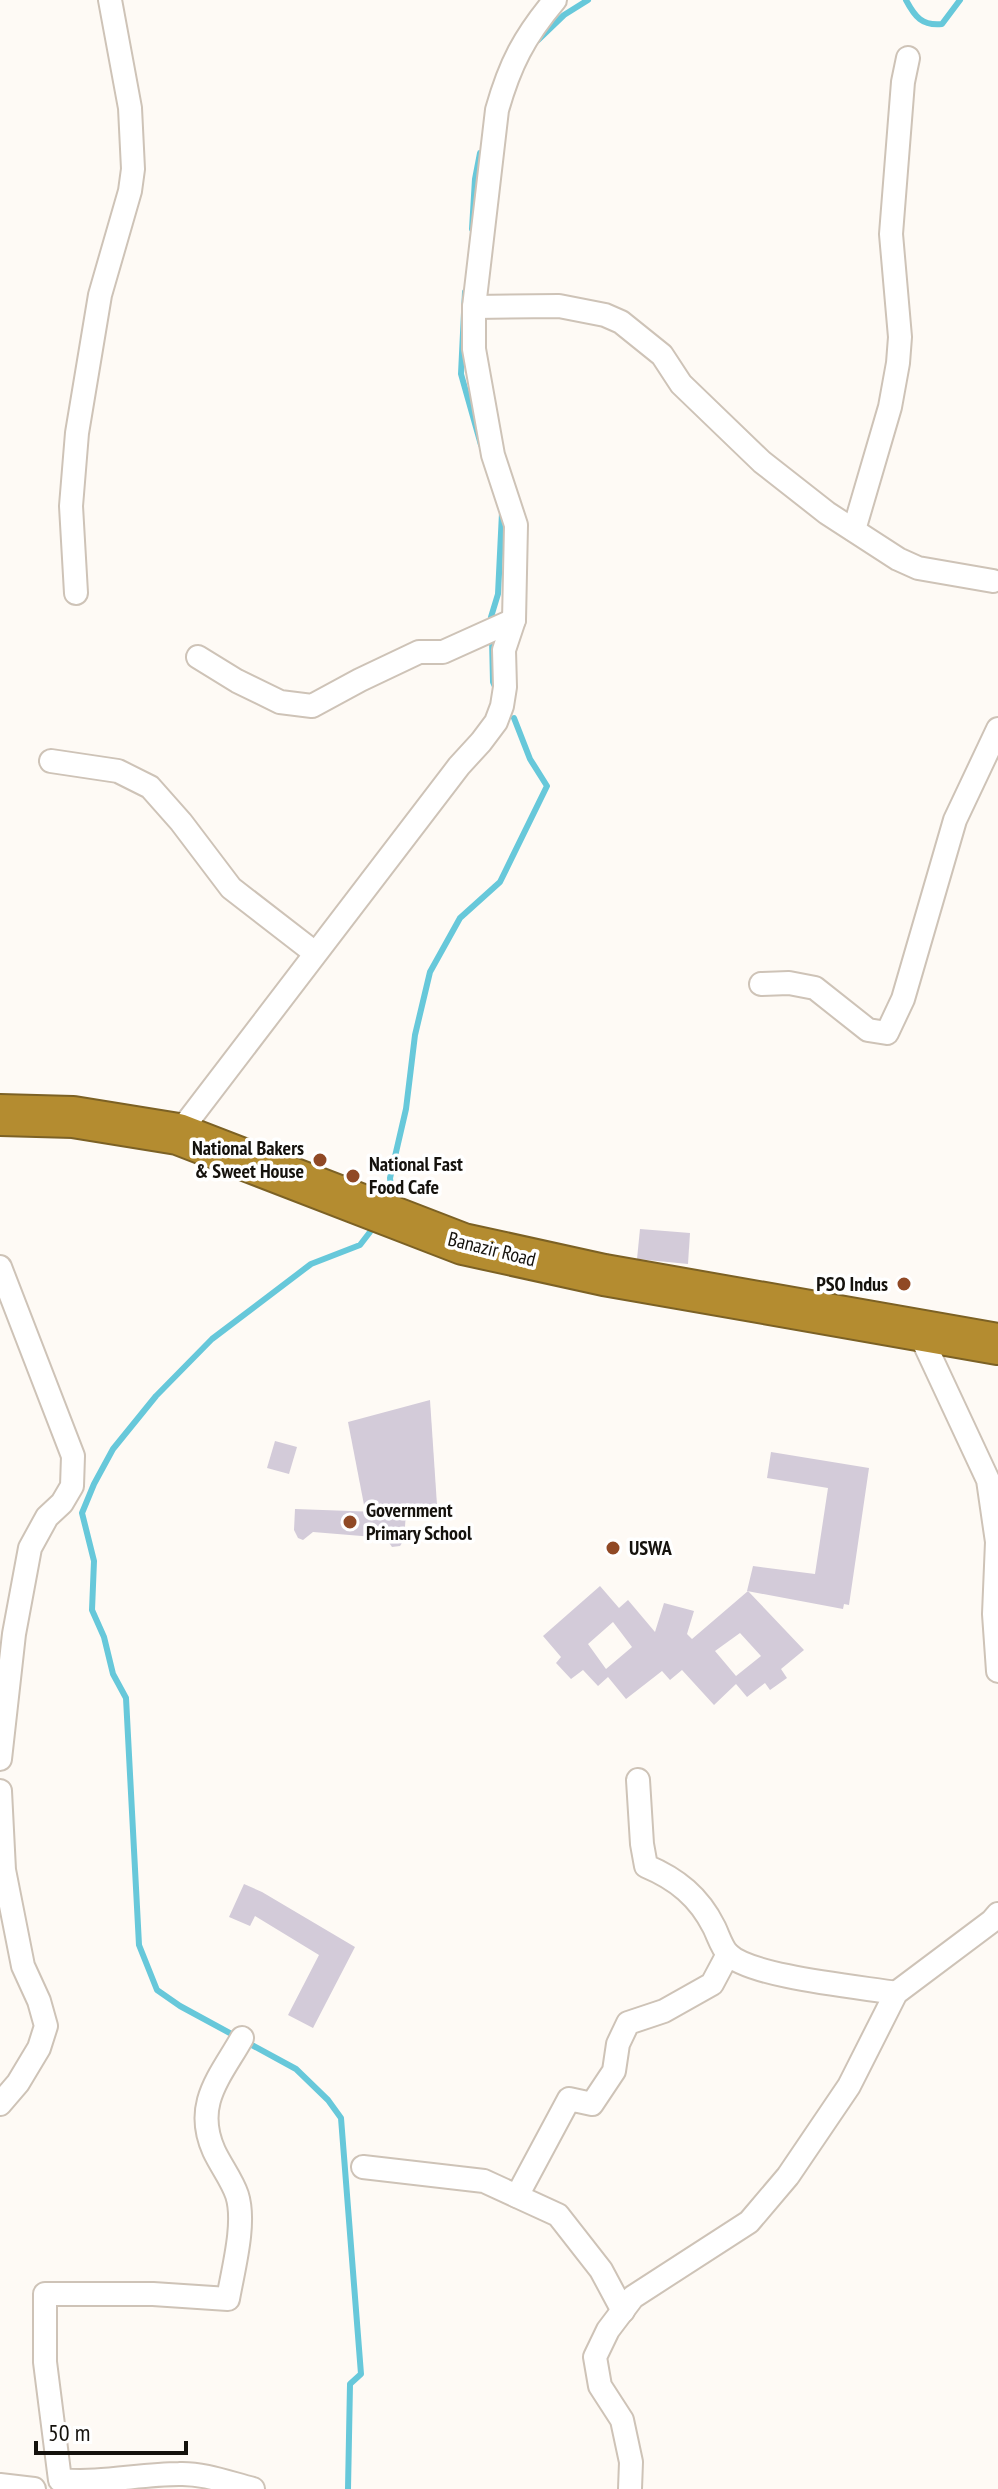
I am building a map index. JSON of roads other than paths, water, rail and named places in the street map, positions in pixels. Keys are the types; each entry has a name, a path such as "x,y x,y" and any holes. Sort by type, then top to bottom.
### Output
{"highway":[{"name":"Banazir Road","path":"0,1115 73,1117 178,1134 463,1244 604,1275 998,1344"}],"street":[{"path":"76,593 71,506 77,433 100,295 130,191 133,169 130,108 110,0"},
{"path":"178,1134 459,766 496,722 505,687 504,650 514,620 518,545 516,525 493,455 474,349 474,307 497,110 506,79 525,40 555,0"},
{"path":"854,530 890,407 898,363 900,337 891,234 903,82 908,58"},
{"path":"474,307 559,306 605,315 621,322 662,355 681,384 762,462 827,513 898,559 918,568 993,581"},
{"path":"198,657 280,702 312,706 419,652 443,652 514,620"},
{"path":"761,984 789,983 815,988 868,1030 887,1033 903,999 955,820 998,729"},
{"path":"51,761 118,771 150,787 231,888 315,953"},
{"path":"0,1267 73,1456 72,1486 62,1503 47,1517 30,1548 14,1634 0,1759"},
{"path":"918,1330 988,1480 997,1542 994,1614 998,1671"},
{"path":"638,1780 646,1866 690,1892 706,1911 728,1954 763,1972 896,1993"},
{"path":"0,1791 7,1884 23,1966 39,2001 46,2026 39,2048 18,2083 0,2104"},
{"path":"630,2489 631,2462 622,2420 600,2386 595,2357 608,2330 633,2297 749,2222 788,2176 849,2086 896,1993 998,1914"},
{"path":"517,2196 569,2099 592,2104 614,2071 618,2044 628,2023 664,2011 712,1984 728,1954"},
{"path":"60,2480 45,2362 45,2294 153,2294 228,2299 239,2232 238,2197 213,2148 205,2122 207,2099 242,2038"},
{"path":"363,2167 484,2181 558,2215 601,2270 623,2311"},
{"path":"0,2485 34,2489 60,2480 107,2481 181,2474 204,2476 253,2489"}],"waterway":[{"path":"538,40 564,15 588,0"},
{"path":"906,0 920,19 935,24 942,24 960,0"},
{"path":"472,229 480,153"},
{"path":"465,292 461,374 481,445"},
{"path":"491,617 498,594 502,513"},
{"path":"492,639 493,682 497,691"},
{"path":"392,1199 390,1178 406,1109 415,1035 430,972 460,918 500,882 547,786 530,759 514,718"},
{"path":"348,2489 350,2384 361,2374 341,2118 328,2100 296,2069 180,2006 157,1990 139,1945 126,1698 113,1674 104,1637 92,1610 94,1561 82,1513 113,1449 156,1396 212,1339 311,1264 360,1245 370,1232"}],"place":[{"name":"National Bakers & Sweet House","path":"320,1160"},
{"name":"National Fast Food Cafe","path":"353,1176"},
{"name":"PSO Indus","path":"904,1284"},
{"name":"Government Primary School","path":"350,1522"},
{"name":"USWA","path":"613,1548"}]}
